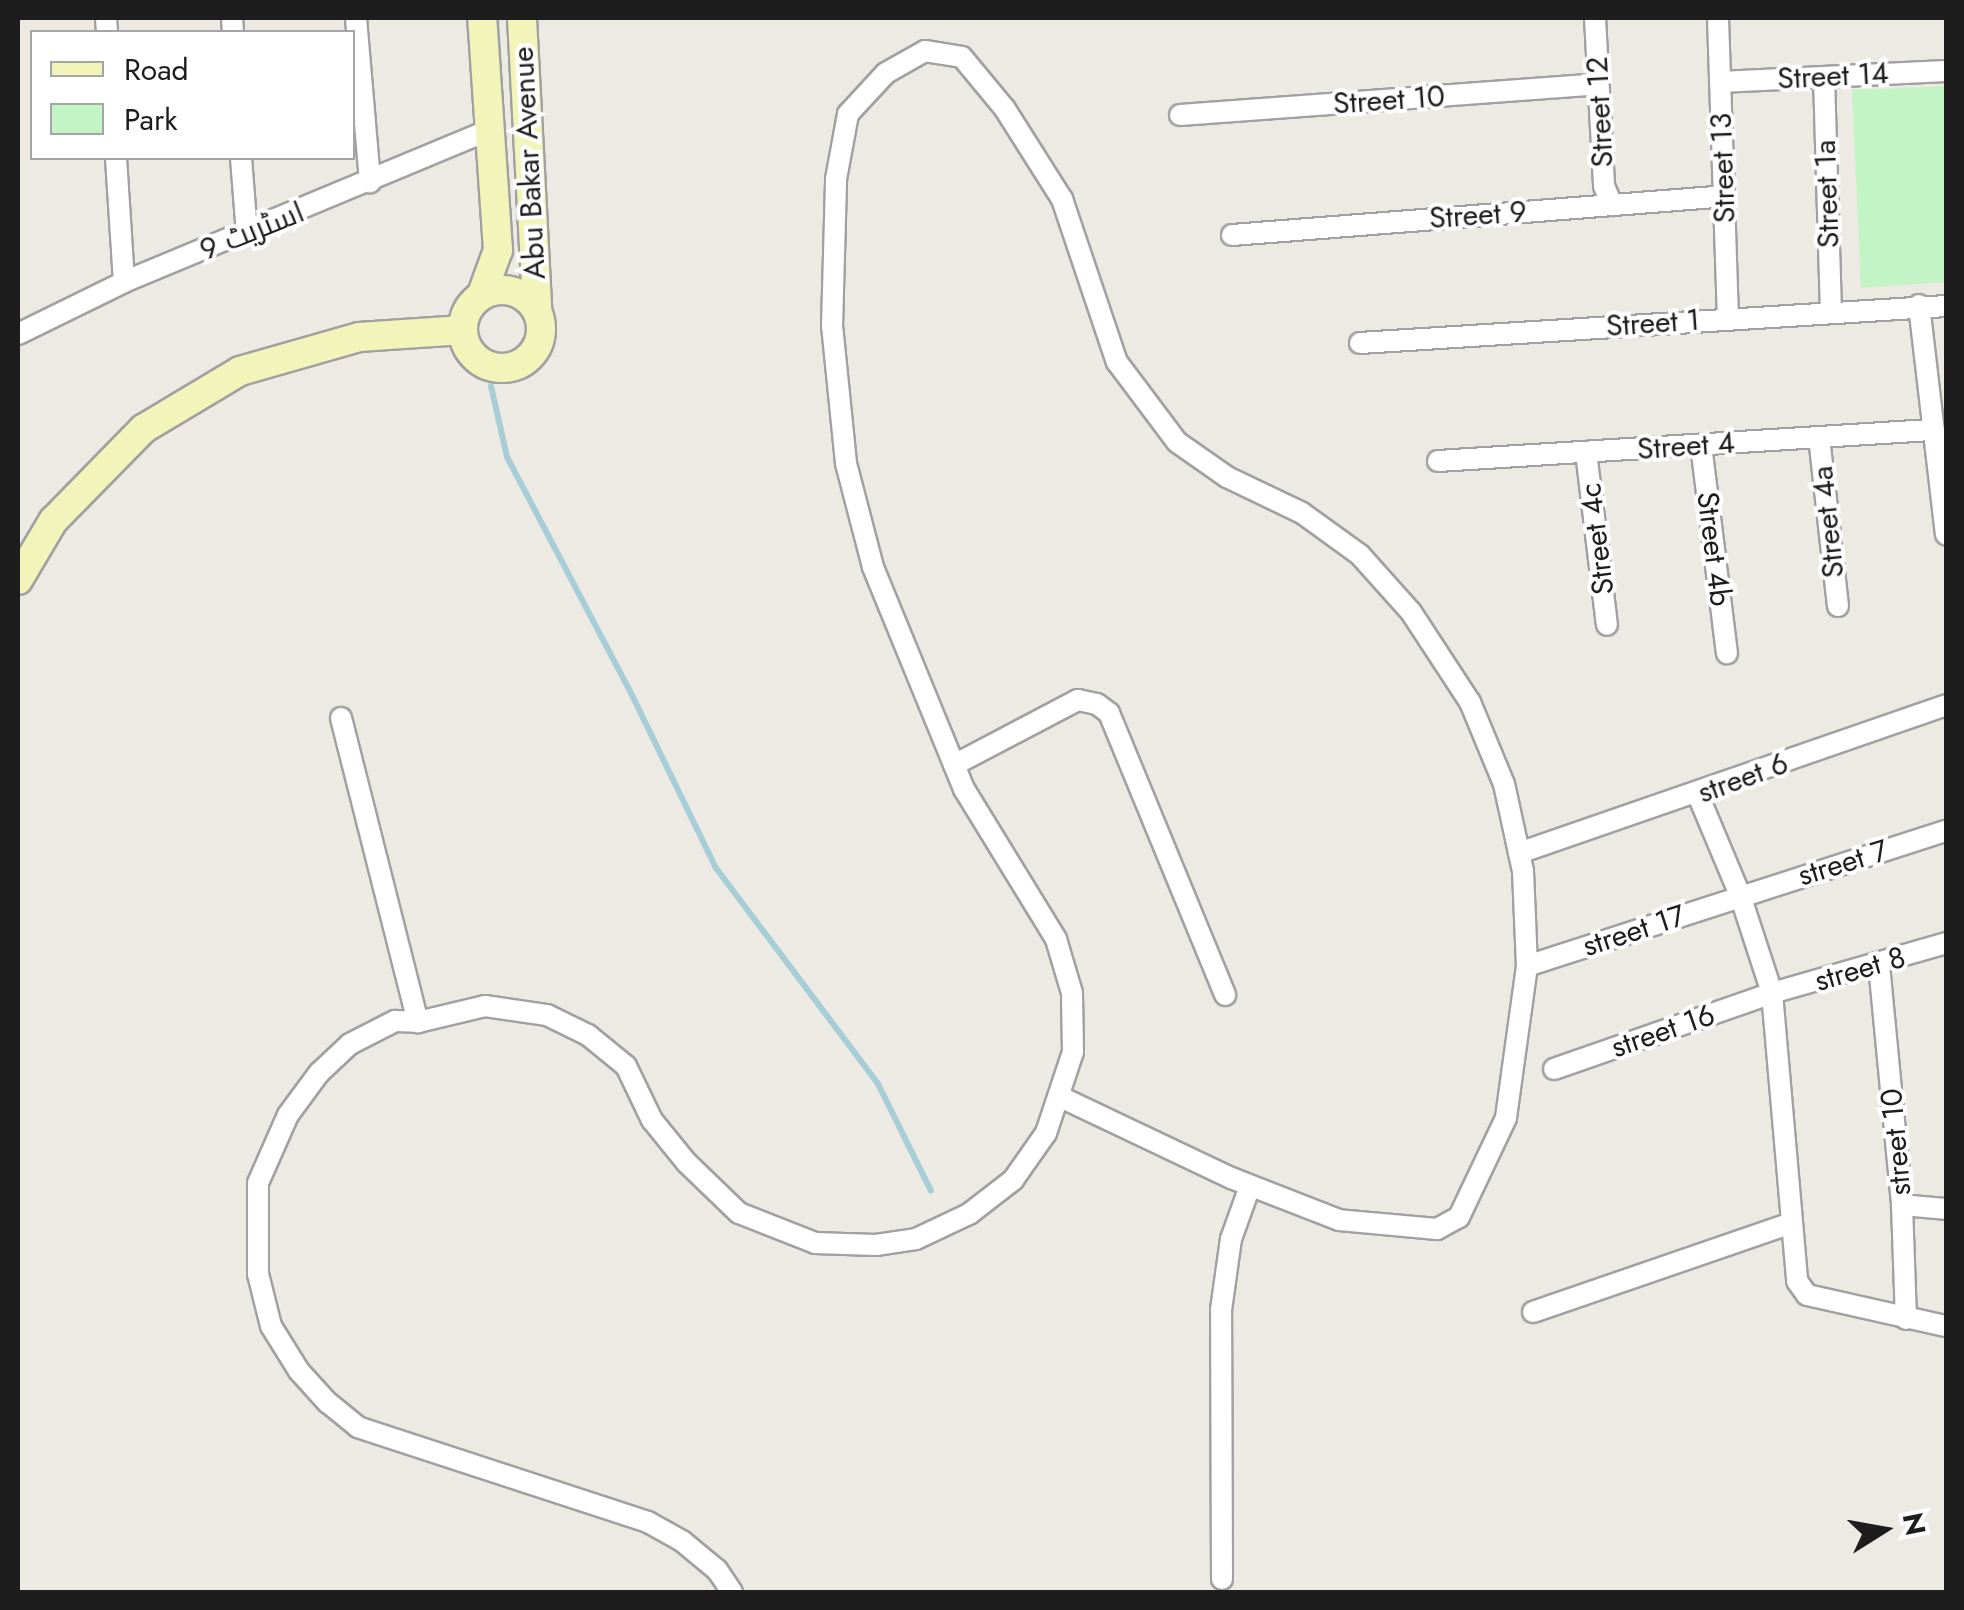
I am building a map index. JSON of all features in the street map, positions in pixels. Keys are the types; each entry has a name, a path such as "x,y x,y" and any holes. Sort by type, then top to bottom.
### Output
{"street":[{"path":"356,18 370,182"},
{"name":"Abu Bakar Avenue","path":"482,18 498,250 482,294"},
{"name":"Abu Bakar Avenue","path":"522,18 537,310"},
{"name":"Street 12","path":"1594,18 1604,186 1612,205"},
{"name":"Street 13","path":"1718,18 1728,318"},
{"path":"732,1592 717,1570 648,1522 358,1427 299,1371 271,1326 255,1239 258,1184 288,1115 319,1073 350,1044 395,1022 418,1022 485,1006 547,1015 588,1035 626,1066 652,1120 687,1163 738,1213 816,1243 876,1245 916,1239 968,1214 1013,1180 1046,1133 1072,1052 1072,994 1056,938 1014,875 954,765 873,567 846,463 832,326 836,179 848,114 886,73 925,51 962,57 1005,109 1062,199 1117,362 1177,442 1227,477 1302,513 1360,554 1411,612 1470,702 1529,850 1528,966 1506,1118 1459,1217 1437,1228 1339,1220 1250,1186 1058,1096"},
{"name":"Street 14","path":"1720,82 1946,71"},
{"name":"Street 1a","path":"1824,77 1830,311"},
{"name":"Street 10","path":"1180,115 1598,84"},
{"name":"اسٹریٹ 9","path":"18,334 124,282 488,130"},
{"path":"116,160 124,282"},
{"path":"241,160 246,234"},
{"name":"Street 9","path":"1232,235 1724,196"},
{"path":"508,289 530,300 537,310 541,321 539,344 513,367 501,368 479,361 470,352 463,330 465,315 482,294 508,289"},
{"path":"1919,305 1946,534"},
{"name":"Street 1","path":"1360,343 1946,306"},
{"path":"18,580 53,521 142,429 240,371 359,337 463,330"},
{"name":"Street 4","path":"1438,462 1934,430"},
{"name":"Street 4a","path":"1819,438 1838,606"},
{"name":"Street 4b","path":"1700,445 1727,654"},
{"name":"Street 4c","path":"1586,452 1607,625"},
{"path":"954,765 1078,700 1109,712 1225,996"},
{"name":"street 6","path":"1529,850 1698,795 1946,705"},
{"path":"341,718 418,1022"},
{"path":"1698,795 1740,896 1772,994 1786,1117 1789,1224 1798,1281 1807,1295 1946,1326"},
{"name":"street 7","path":"1740,896 1946,831"},
{"name":"street 17","path":"1528,966 1740,896"},
{"name":"street 8","path":"1772,994 1946,943"},
{"name":"street 10","path":"1879,965 1902,1205 1906,1319"},
{"name":"street 16","path":"1554,1069 1772,994"},
{"path":"1222,1579 1221,1310 1231,1239 1250,1186"},
{"path":"1902,1205 1946,1209"},
{"path":"1533,1312 1789,1224"}],"green space":[{"path":"1946,86 1946,282 1861,288 1852,90"}],"waterway":[{"path":"496,18 499,66"},
{"path":"491,386 507,457 629,689 716,868 878,1084 931,1191"}]}
